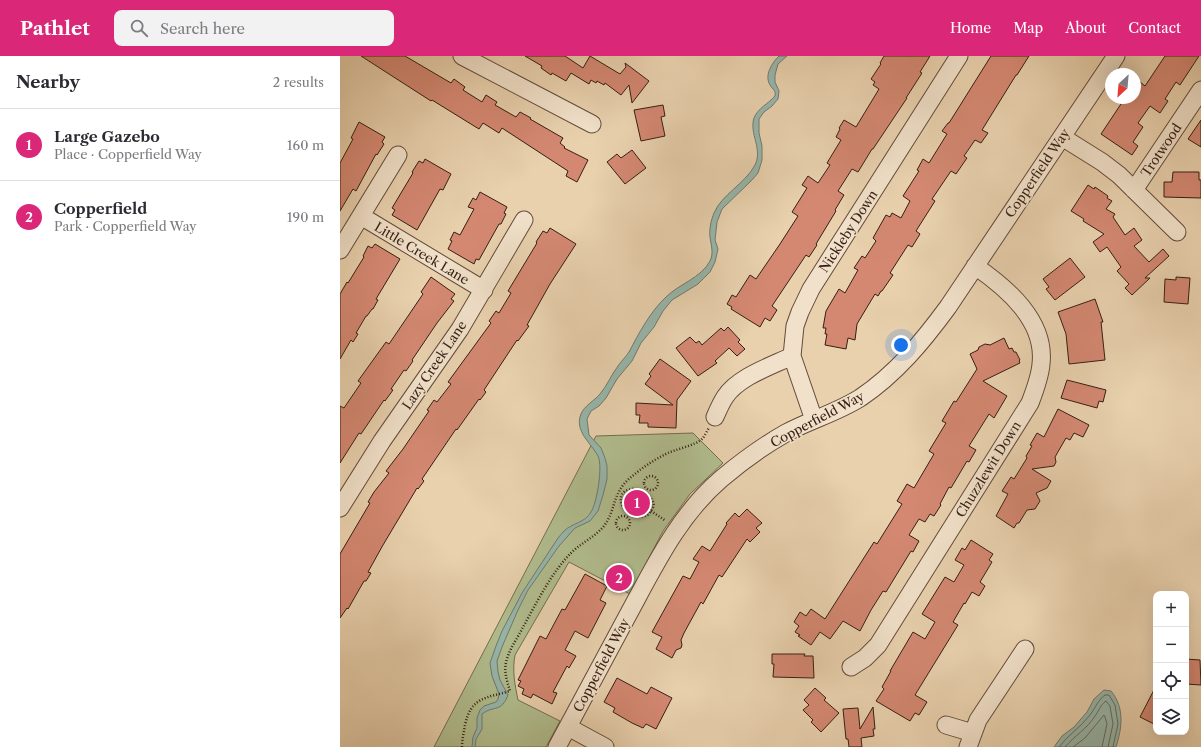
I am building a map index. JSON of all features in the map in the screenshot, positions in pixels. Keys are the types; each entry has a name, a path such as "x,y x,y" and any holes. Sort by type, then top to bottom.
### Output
{"street":[{"name":"Nickleby Down","path":"814,420 792,356 795,326 800,312 811,289 959,56"},
{"name":"Copperfield Way","path":"557,747 659,558 677,528 707,492 748,458 786,433 837,411 860,398 883,380 909,356 929,332 975,266 1116,56"},
{"path":"469,58 592,124"},
{"name":"Trotwood","path":"1134,190 1201,90"},
{"path":"1062,137 1106,164 1177,232"},
{"path":"340,250 398,155"},
{"name":"Little Creek Lane","path":"361,216 484,290"},
{"name":"Lazy Creek Lane","path":"340,508 361,472 460,329 524,220"},
{"name":"Chuzzlewit Down","path":"851,667 865,658 878,645 1030,403 1036,386 1041,364 1041,350 1038,335 1033,322 1019,304 996,280 975,266"},
{"path":"715,417 725,397 736,385 762,370 792,356"},
{"path":"946,725 970,740 982,714 1025,649"},
{"path":"568,727 605,747"}],"path":[{"path":"462,747 468,713 472,707 481,700 510,691 505,674 506,660 540,597 560,567 570,554 579,546 596,535 610,518 614,499 628,480 658,458 678,448 701,440 715,417"},
{"path":"651,476 656,478 658,482 656,488 650,490 646,488 644,482 646,478 651,476"},
{"path":"643,492 646,488"},
{"path":"633,489 643,492 650,496 653,501 654,506 650,514 636,516 622,508 620,501 622,495 627,490 633,489"},
{"path":"614,499 620,501"},
{"path":"652,511 677,528"},
{"path":"627,517 629,513"},
{"path":"621,516 627,517 630,521 629,526 624,530 619,529 616,524 616,519 621,516"}],"green space":[{"path":"693,433 723,463 690,494 663,531 630,594 569,562 515,655 514,672 518,700 560,721 546,747 434,747 596,436"}],"water":[{"path":"779,56 787,56 778,64 775,75 775,82 779,91 778,99 759,119 762,160 758,173 722,209 717,222 715,240 718,249 715,262 710,272 698,284 672,300 641,343 632,361 617,379 606,398 599,406 591,411 587,419 589,435 601,448 607,466 607,479 598,511 590,521 575,528 559,546 528,590 497,661 500,680 508,695 500,707 486,711 482,714 482,729 476,739 475,747 472,747 473,737 477,728 477,718 480,710 484,706 496,702 498,699 499,694 492,676 490,663 502,631 522,593 558,538 567,528 582,521 588,516 595,501 599,484 599,461 595,451 581,431 579,420 581,414 584,408 598,397 629,352 645,323 660,303 671,292 701,272 710,261 712,252 710,228 714,213 722,200 746,178 755,165 758,153 753,130 754,118 775,96 775,91 768,81 768,73 771,66"},
{"path":"1104,690 1111,691 1119,704 1121,725 1116,747 1054,747 1062,736 1074,727 1087,712 1094,699"}],"building":[{"path":"361,56 405,56 451,83 454,79 465,87 463,90 482,102 486,95 497,102 495,105 516,117 520,112 531,118 530,119 563,138 560,143 565,147 564,148 588,160 577,182 566,176 568,171 502,128 499,133 483,123 479,129 432,100 431,101"},
{"path":"525,56 565,56 583,68 590,56 620,74 626,67 625,63 649,81 632,103 629,85 621,95 605,83 604,85 597,81 596,83 591,80 589,84 571,73 566,81 552,73 551,75 541,68 542,66"},
{"path":"884,56 930,56 907,98 858,172 852,169 838,191 844,195 816,244 817,245 809,257 806,255 772,306 777,310 770,321 765,318 760,327 731,309 732,307 727,304 732,295 736,297 750,275 756,279 798,216 792,212 807,188 802,185 808,176 818,183 830,165 827,163 841,140 836,137 844,120 856,127 879,89 873,85 875,82 871,79 881,64 880,63"},
{"path":"991,56 1029,56 982,130 988,133 981,143 975,140 964,156 967,158 956,174 951,171 932,199 935,201 916,231 920,234 912,247 908,245 890,273 893,275 882,291 878,296 875,294 857,324 855,340 848,338 846,349 825,345 827,334 825,334 826,328 823,328 826,311 839,289 845,293 858,270 854,268 862,256 865,258 876,241 873,238 886,215 890,217 892,213 901,218 910,201 903,196 919,171 917,170 923,159 929,163 947,134 942,131 949,123"},
{"path":"1165,56 1199,56 1180,85 1176,82 1165,99 1168,101 1160,113 1150,106 1138,123 1143,127 1133,142 1138,146 1132,155 1101,134 1121,104 1141,104 1141,83 1145,86"},
{"path":"663,105 665,116 661,117 665,136 641,141 634,110"},
{"path":"1201,120 1201,147 1188,139"},
{"path":"359,122 385,137 382,142 384,144 377,155 376,154 356,191 353,189 340,211 340,163 353,139 351,138"},
{"path":"632,150 646,168 625,184 607,162 617,154 621,158"},
{"path":"425,159 451,174 443,190 440,189 417,230 392,215 395,210 392,208 419,161 423,163"},
{"path":"1173,172 1199,172 1199,180 1201,180 1201,198 1164,197 1164,182 1172,182"},
{"path":"1088,185 1094,189 1095,187 1108,196 1107,198 1112,201 1106,209 1115,214 1113,217 1125,235 1134,228 1142,240 1134,246 1149,262 1163,249 1169,256 1145,278 1150,278 1132,295 1125,288 1129,284 1117,271 1121,267 1107,247 1100,252 1093,242 1104,234 1083,221 1084,219 1071,211"},
{"path":"480,192 507,207 504,213 506,214 501,224 499,224 479,260 476,259 474,264 448,249 454,232 460,235 474,209 468,207 473,198 476,200"},
{"path":"550,228 576,244 550,284 527,325 529,326 518,341 517,340 484,390 486,392 480,400 479,399 457,430 456,429 422,479 424,481 418,489 417,488 368,572 371,573 366,581 364,581 348,609 347,608 340,618 340,554 370,503 368,502 389,473 386,471 429,411 427,410 434,400 437,402 451,384 448,382 491,323 489,321 496,311 499,313 511,293 508,291 537,243 536,242 543,231 547,233"},
{"path":"375,244 400,259 376,299 378,300 373,309 366,316 356,333 358,334 353,342 351,340 340,359 340,294 364,257 363,256 368,246 372,248"},
{"path":"1070,258 1085,277 1055,300 1046,289 1049,287 1043,279"},
{"path":"431,277 455,294 451,299 454,301 437,323 406,371 404,370 391,389 393,390 385,401 384,400 361,434 359,433 340,463 340,406 344,408 361,383 358,381 386,342 389,344 423,294 421,292"},
{"path":"1176,277 1190,278 1188,304 1164,302 1165,279 1176,280"},
{"path":"1095,299 1103,322 1101,322 1105,360 1069,364 1066,334 1058,312"},
{"path":"728,327 740,340 738,342 745,349 737,356 729,348 715,361 717,363 698,376 676,348 690,337 696,343 699,341 702,345 721,328 724,331"},
{"path":"1004,338 1009,349 1012,348 1014,352 1016,352 1020,363 983,381 1007,396 994,418 989,414 969,446 976,450 969,462 967,461 951,488 949,487 934,516 930,514 925,522 919,519 909,535 919,541 913,552 911,551 886,592 883,591 860,631 843,621 830,639 820,632 811,645 798,636 800,635 795,632 799,626 794,622 800,612 806,616 811,609 825,619 874,542 877,544 902,504 897,501 907,484 914,488 934,454 929,451 946,423 942,421 954,401 956,402 977,369 970,354 985,344 990,345"},
{"path":"660,359 691,381 677,400 676,428 648,427 648,423 639,423 640,415 636,415 636,403 673,405 645,384 651,376 649,374"},
{"path":"1067,380 1106,390 1103,402 1099,401 1097,408 1061,398"},
{"path":"1058,409 1089,425 1083,437 1074,433 1070,440 1066,438 1055,457 1056,462 1054,466 1032,469 1051,481 1047,488 1036,493 1040,501 1035,509 1027,510 1014,528 996,516 1008,494 1002,491 1011,477 1014,479 1027,458 1026,456 1032,446 1030,445 1037,433 1044,437"},
{"path":"637,494 643,497 646,503 643,509 637,512 631,509 628,503 631,497"},
{"path":"747,509 762,523 756,528 760,532 750,542 747,539 722,577 719,575 703,604 701,602 684,633 681,640 681,648 676,650 672,658 656,649 662,637 652,632 683,576 690,579 699,562 693,559 702,546 710,551 727,524 726,523 735,513 739,517"},
{"path":"971,540 993,554 989,560 992,562 980,582 985,586 979,596 972,592 953,622 958,625 915,695 927,702 919,715 915,713 910,721 876,701 884,689 882,687 890,671 913,632 925,639 935,622 922,614 945,577 954,582 964,565 955,560 962,548 965,550"},
{"path":"585,574 607,586 600,600 606,603 588,638 575,631 565,650 576,656 569,668 567,666 553,692 557,693 552,704 533,694 531,698 522,694 524,689 518,686 521,681 518,680 540,636 546,639 562,609 565,610"},
{"path":"772,654 805,654 804,656 813,656 814,678 773,677 774,664 772,664"},
{"path":"1189,659 1200,660 1201,685 1189,684"},
{"path":"617,678 647,694 651,687 672,698 656,729 646,724 643,728 632,723 613,712 615,708 604,702"},
{"path":"815,688 826,698 824,700 839,713 821,732 811,722 813,720 803,710 809,705 804,700"},
{"path":"1153,692 1153,724 1140,717"},
{"path":"873,707 875,729 873,729 874,736 861,738 862,747 849,747 848,739 846,739 843,709 858,708 860,729"}],"place":[{"name":"Large Gazebo","path":"637,503"},
{"name":"Copperfield","path":"619,578"}]}
